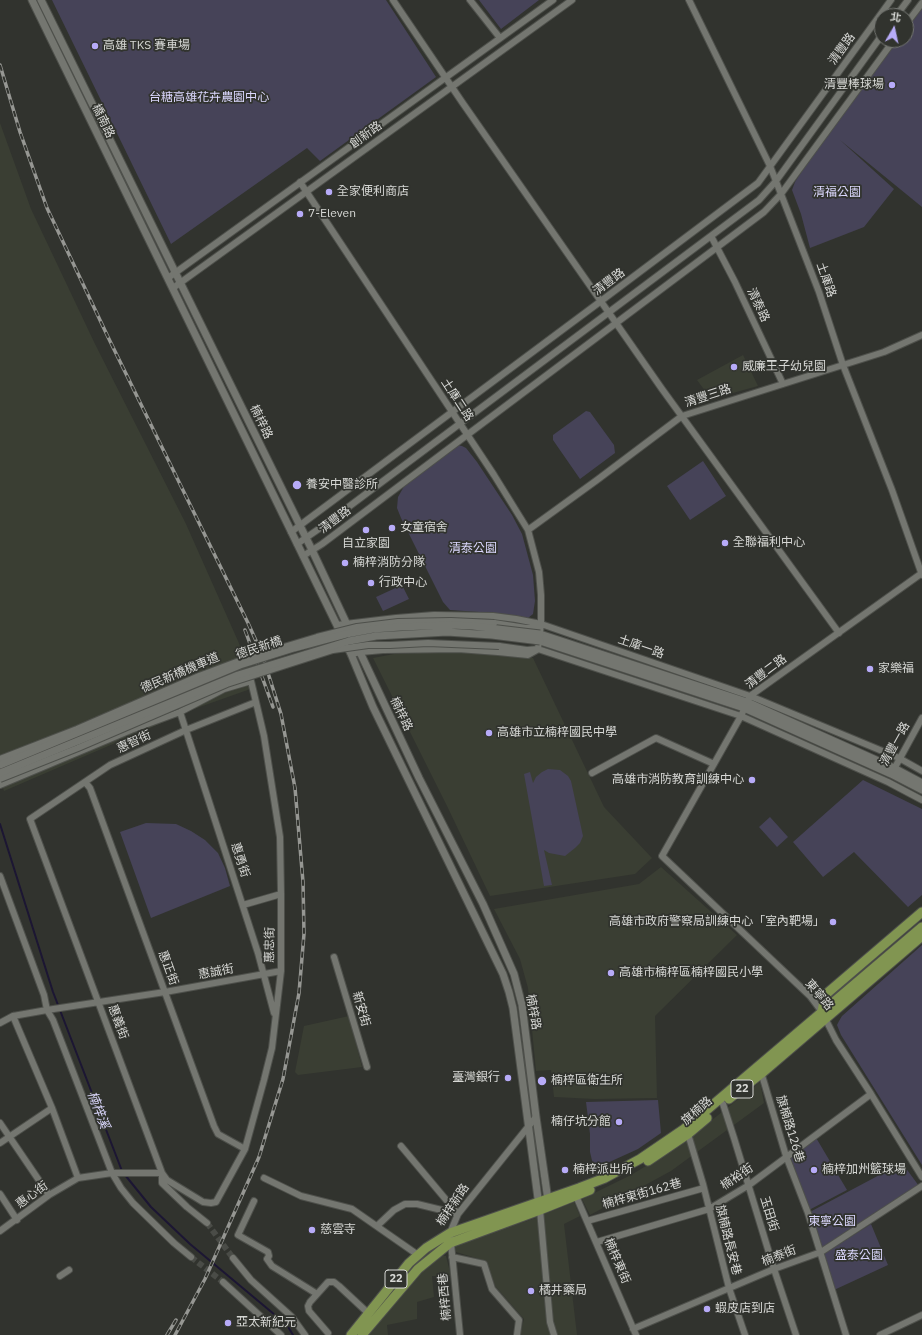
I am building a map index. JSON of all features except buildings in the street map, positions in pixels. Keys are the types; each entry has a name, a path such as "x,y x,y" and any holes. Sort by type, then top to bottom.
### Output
{"main road":[{"path":"824,1015 825,995 922,912"},
{"name":"旗楠路","path":"450,1238 539,1207 576,1196 629,1173 686,1132 760,1070 922,927"},
{"name":"旗楠路","path":"824,1015 922,936"},
{"name":"旗楠路","path":"539,1207 548,1200 605,1178 640,1160 686,1132"},
{"name":"楠梓新路","path":"351,1335 409,1263 418,1255 450,1238"},
{"name":"楠梓新路","path":"362,1335 418,1269 450,1238"}],"street":[{"name":"橋南路","path":"32,0 155,251"},
{"name":"橋南路","path":"41,0 163,247"},
{"path":"394,0 445,78 616,323 839,633"},
{"path":"470,0 500,38"},
{"name":"創新路","path":"168,278 553,0"},
{"name":"創新路","path":"173,288 572,0"},
{"name":"土庫路","path":"689,0 770,166 814,278 843,365 892,490 922,574"},
{"name":"清豐路","path":"291,532 758,183 891,0"},
{"path":"914,14 922,3"},
{"name":"清豐路","path":"297,544 758,200 776,181 874,46"},
{"name":"清豐路","path":"303,556 764,212 781,194 888,48"},
{"name":"土庫二路","path":"300,182 466,435 494,475 528,530 539,572 541,595 541,624 538,649"},
{"name":"清泰路","path":"711,236 783,384"},
{"name":"楠梓路","path":"163,247 348,624 419,778 483,904 514,974 522,1005 548,1200"},
{"name":"楠梓路","path":"155,251 351,654 373,707 503,974 513,1008 539,1207 550,1322 554,1335"},
{"name":"清豐三路","path":"528,530 682,416 884,352 922,335"},
{"name":"清豐二路","path":"662,856 741,716 747,702 839,633 922,574"},
{"name":"土庫一路","path":"337,625 409,617 465,615 493,616 541,624 899,758 922,771"},
{"name":"德民新橋機車道","path":"0,759 77,729 199,676 247,658 302,641 357,627 398,622 451,621 494,623 526,628 536,628 541,624"},
{"name":"德民新橋","path":"0,765 240,665 346,634 373,629 451,625 473,626 540,638"},
{"name":"德民新橋","path":"0,773 238,675 349,641 376,636 447,632 540,638"},
{"name":"土庫一路","path":"540,638 747,702 893,771 922,783"},
{"path":"0,779 78,748 227,684 334,650 368,645 428,644 499,646 527,650 538,649 741,716 888,782 922,800"},
{"path":"351,654 361,652 458,650 528,655 538,649"},
{"name":"惠忠街","path":"180,712 224,690 251,681 264,736 280,837 281,971 272,1048 245,1149 216,1202"},
{"name":"惠智街","path":"30,819 110,765 186,730 256,702"},
{"path":"0,785 130,730 180,712"},
{"name":"惠勇街","path":"180,712 264,974 275,1017"},
{"name":"清豐一路","path":"888,782 899,758 922,718"},
{"path":"592,773 656,738 714,764"},
{"name":"土庫一路","path":"893,771 922,790"},
{"name":"惠正街","path":"85,782 90,788 97,806 214,1126 218,1134 245,1149"},
{"name":"惠義街","path":"30,819 162,1173 167,1180 203,1202 216,1202"},
{"name":"東寧路","path":"662,856 810,996 824,1015 836,1040 922,1177"},
{"path":"0,876 44,995 48,1010 112,1173 121,1188 133,1203 174,1243 191,1257"},
{"path":"242,904 281,894"},
{"name":"新安街","path":"334,956 367,1067"},
{"name":"惠誠街","path":"0,1022 13,1016 165,992 281,971"},
{"path":"13,1016 52,1108 78,1178 112,1173 162,1173 162,1183 187,1207 207,1222"},
{"name":"旗楠路126巷","path":"760,1070 786,1156 821,1252 846,1335"},
{"name":"楠裕街","path":"597,1242 709,1208 749,1185 871,1094"},
{"name":"玉田街","path":"721,1102 749,1185 774,1269 796,1335"},
{"path":"0,1143 52,1108"},
{"name":"楠梓新路","path":"450,1238 458,1214 536,1116"},
{"path":"0,1123 49,1195"},
{"name":"旗楠路長安巷","path":"686,1132 704,1188 729,1288 745,1335"},
{"path":"402,1146 458,1214"},
{"name":"惠心街","path":"0,1231 17,1220 49,1195 78,1178"},
{"path":"264,1178 301,1196 352,1209 418,1255"},
{"name":"楠泰街","path":"634,1332 729,1288 774,1269 821,1252 922,1186"},
{"name":"楠梓東街162巷","path":"587,1221 704,1188"},
{"path":"0,1194 17,1220"},
{"name":"楠梓東街","path":"576,1196 597,1242 634,1332"},
{"path":"254,1201 238,1235 268,1252 269,1256 267,1259 272,1266 317,1294"},
{"path":"377,1226 394,1210 405,1204 416,1204 458,1214"},
{"name":"楠梓西巷","path":"450,1238 460,1335"},
{"name":"楠梓西巷","path":"452,1257 484,1264 492,1289 519,1320 517,1335"},
{"path":"233,1258 251,1280 292,1317 305,1335"},
{"path":"60,1276 69,1270"},
{"path":"223,1282 281,1335"},
{"path":"328,1333 309,1311 308,1306 328,1282 334,1282 368,1313"},
{"path":"880,1335 922,1315"}],"shaded area":[{"path":"0,123 31,209 95,344 186,524 238,641 256,687 194,709 4,791 0,780"},
{"name":"威廉王子幼兒園","path":"743,355 758,386 711,399 697,380"},
{"name":"高雄市立楠梓國民中學","path":"458,651 533,658 604,807 652,858 635,874 490,896 373,658 394,654"},
{"name":"高雄市楠梓區楠梓國民小學","path":"661,867 737,935 655,1016 657,1098 595,1099 554,1097 551,1070 536,1071 528,988 520,959 494,909 639,884"},
{"path":"349,1016 362,1067 298,1075 295,1072 304,1026"},
{"path":"760,1082 764,1103 671,1171 590,1215 582,1199 631,1175 679,1146"},
{"path":"574,1202 580,1216 564,1224 577,1335 520,1335 524,1319 495,1286 486,1261 456,1252 456,1243 527,1221"},
{"path":"440,1255 446,1256 451,1276 432,1276 434,1297 417,1302 417,1319 387,1325 388,1335 367,1335 418,1273"}],"green space":[{"name":"台糖高雄花卉農園中心","path":"52,0 386,0 436,77 320,161 307,148 171,244"},
{"path":"479,0 539,0 501,29"},
{"name":"清福公園","path":"922,8 922,207 840,140 894,189 864,227 810,248 801,214 792,190 795,182 827,130 891,48 914,48 914,18"},
{"path":"586,411 590,412 614,445 615,453 580,479 553,440 553,435"},
{"name":"清泰公園","path":"457,445 466,448 477,462 512,515 522,534 533,575 535,601 533,614 528,618 494,613 450,610 443,602 401,518 397,508 398,497 406,483"},
{"path":"703,461 726,496 690,520 667,486"},
{"path":"402,585 409,599 383,611 376,597"},
{"path":"548,769 560,770 568,776 571,781 583,836 580,843 565,856 549,853 544,850 552,885 544,886 524,774 530,772 533,783 536,777"},
{"path":"863,780 922,809 922,895 908,907 854,852 823,877 793,842"},
{"path":"770,817 788,837 777,847 759,827"},
{"path":"146,823 176,824 205,840 218,853 225,868 230,886 151,918 120,832"},
{"path":"922,945 922,1165 841,1035 837,1025 842,1016"},
{"path":"658,1100 661,1133 638,1149 594,1169 590,1152 590,1134 586,1102"},
{"name":"楠梓加州籃球場","path":"815,1136 847,1190 809,1210 789,1157"},
{"name":"東寧公園","path":"902,1163 919,1186 821,1252 808,1213"},
{"name":"盛泰公園","path":"871,1224 888,1265 834,1290 823,1254"}],"waterway":[{"name":"楠梓溪","path":"0,824 53,992 122,1171"},
{"name":"楠梓溪","path":"125,1175 151,1207 190,1244 287,1325 293,1335"}],"tunnel":[{"path":"207,1223 233,1258"},
{"path":"191,1257 223,1282"}],"railway":[{"path":"0,65 20,132 47,208 262,654 281,714 295,788 303,882 304,934 299,993 283,1079 259,1157 205,1279 175,1335"},
{"path":"245,630 273,707"},
{"path":"167,1335 176,1320"}],"place":[{"name":"高雄 TKS 賽車場","path":"95,46"},
{"name":"清豐棒球場","path":"892,85"},
{"name":"全家便利商店","path":"329,192"},
{"name":"7-Eleven","path":"300,214"},
{"name":"威廉王子幼兒園","path":"734,367"},
{"name":"養安中醫診所","path":"297,485"},
{"name":"女童宿舍","path":"392,528"},
{"name":"自立家園","path":"366,530"},
{"name":"全聯福利中心","path":"725,543"},
{"name":"楠梓消防分隊","path":"345,563"},
{"name":"行政中心","path":"371,583"},
{"name":"家樂福","path":"870,669"},
{"name":"高雄市立楠梓國民中學","path":"489,733"},
{"name":"高雄市消防教育訓練中心","path":"752,780"},
{"name":"高雄市政府警察局訓練中心「室內靶場」","path":"833,922"},
{"name":"高雄市楠梓區楠梓國民小學","path":"611,973"},
{"name":"臺灣銀行","path":"508,1078"},
{"name":"楠梓區衛生所","path":"542,1081"},
{"name":"楠仔坑分館","path":"619,1122"},
{"name":"楠梓派出所","path":"565,1170"},
{"name":"楠梓加州籃球場","path":"814,1170"},
{"name":"慈雲寺","path":"312,1230"},
{"name":"橘井藥局","path":"531,1291"},
{"name":"蝦皮店到店","path":"707,1309"},
{"name":"亞太新紀元","path":"228,1323"}]}
